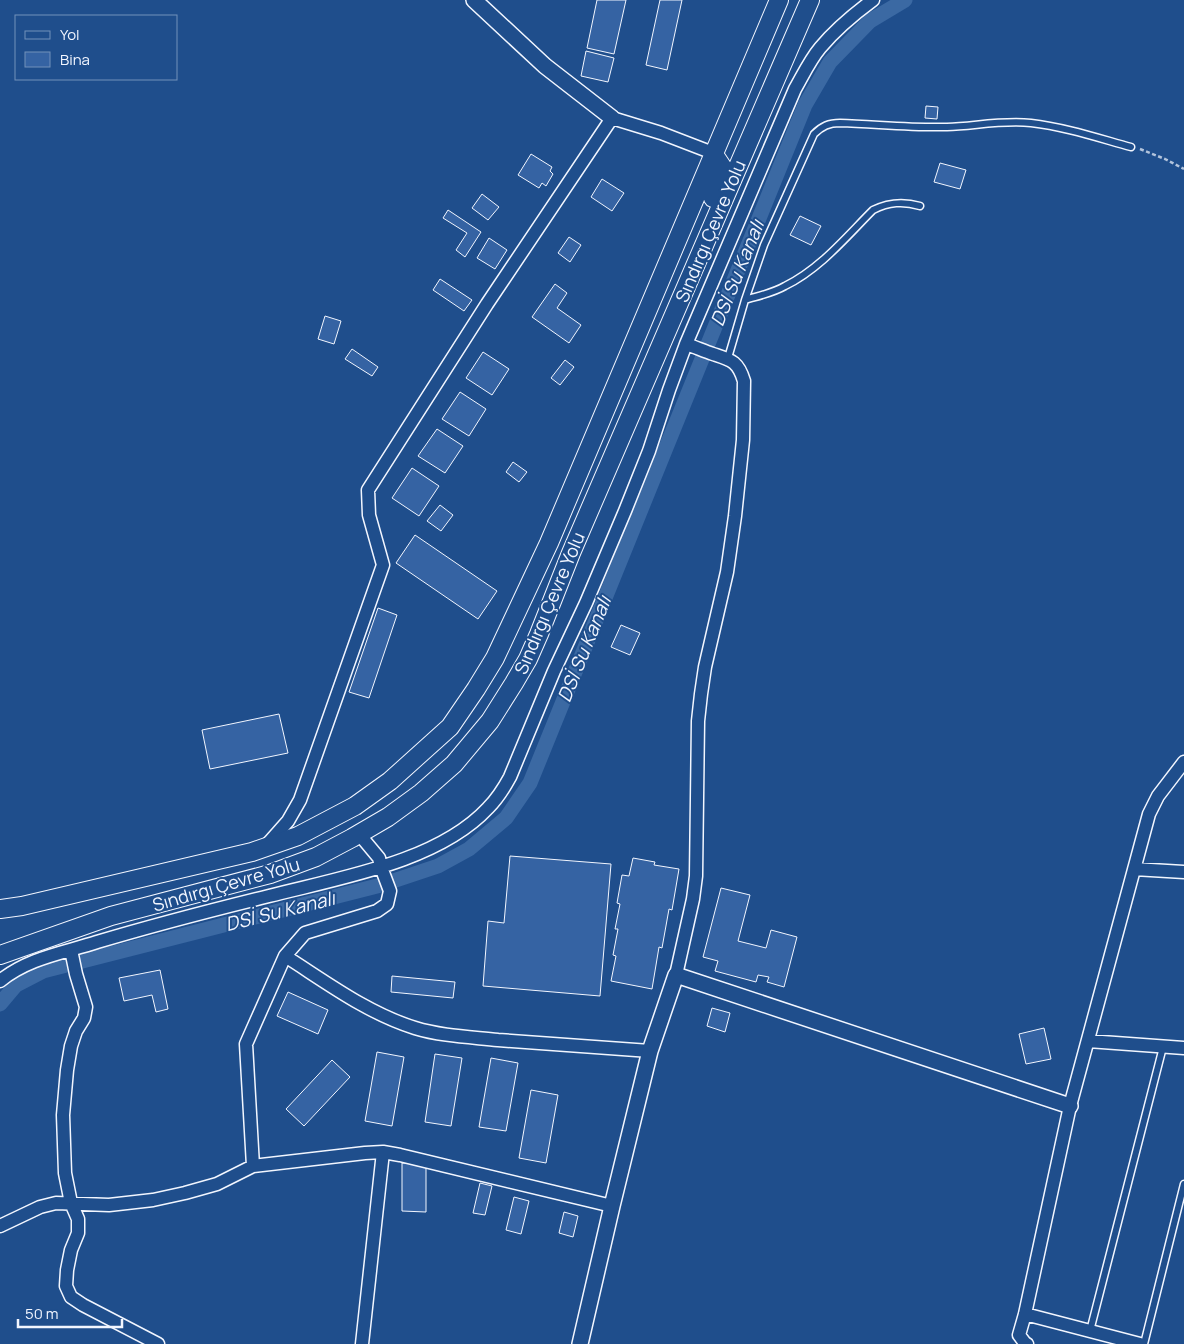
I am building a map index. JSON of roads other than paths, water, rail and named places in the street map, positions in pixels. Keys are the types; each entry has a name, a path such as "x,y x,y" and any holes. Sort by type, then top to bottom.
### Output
{"main road":[{"name":"Sındırgı Çevre Yolu","path":"0,909 22,906 252,852 298,836 355,806 390,781 450,727 495,658 549,543 779,0"},
{"name":"Sındırgı Çevre Yolu","path":"0,955 111,916 270,874 316,857 388,817 421,793 454,764 490,721 528,659 570,553 810,0"},
{"path":"688,283 723,168 713,154"}],"street":[{"path":"474,0 545,66 612,118 661,133 713,154"},
{"path":"0,982 20,967 34,961 72,953 155,925 382,870 438,844 474,822 489,808 510,777 554,671 586,603 634,490 668,390 692,346 795,89 819,49 848,20 873,0"},
{"path":"264,848 288,821 300,800 383,565 369,515 368,490 487,304 612,118"},
{"path":"580,1344 650,1051 676,975 693,899 696,876 698,730 701,694 705,667 727,572 735,516 743,440 744,381 738,367 728,358 692,346"},
{"path":"1027,1344 1019,1335 1070,1106 1149,814 1158,796 1184,762"},
{"path":"254,1166 246,1044 285,956 305,933 377,911 387,904 390,891 379,858 359,834"},
{"path":"1134,869 1184,872"},
{"path":"72,953 86,1007 84,1018 70,1046 67,1070 64,1124 65,1173 71,1204 78,1218 78,1234 71,1250 66,1286 71,1297 83,1305 158,1344"},
{"path":"285,956 361,1004 388,1018 415,1028 444,1035 650,1051"},
{"path":"676,975 1070,1106"},
{"path":"1088,1041 1184,1048"},
{"path":"0,1226 40,1207 56,1203 109,1205 153,1200 217,1184 254,1166 383,1152 612,1206"},
{"path":"362,1344 383,1152"},
{"path":"1025,1314 1142,1344"}],"lane":[{"path":"728,358 764,245 814,134 819,128 840,122 947,127 1019,122 1047,126 1131,146"},
{"path":"745,300 783,288 808,273 873,210 892,203 902,202 920,206"},
{"path":"1090,1331 1163,1046"},
{"path":"1142,1344 1184,1184"}],"waterway":[{"name":"DSİ Su Kanalı","path":"0,1004 16,985 43,971 381,885 438,866 469,849 506,818 530,783 805,105 830,62 870,21 905,0"}]}
